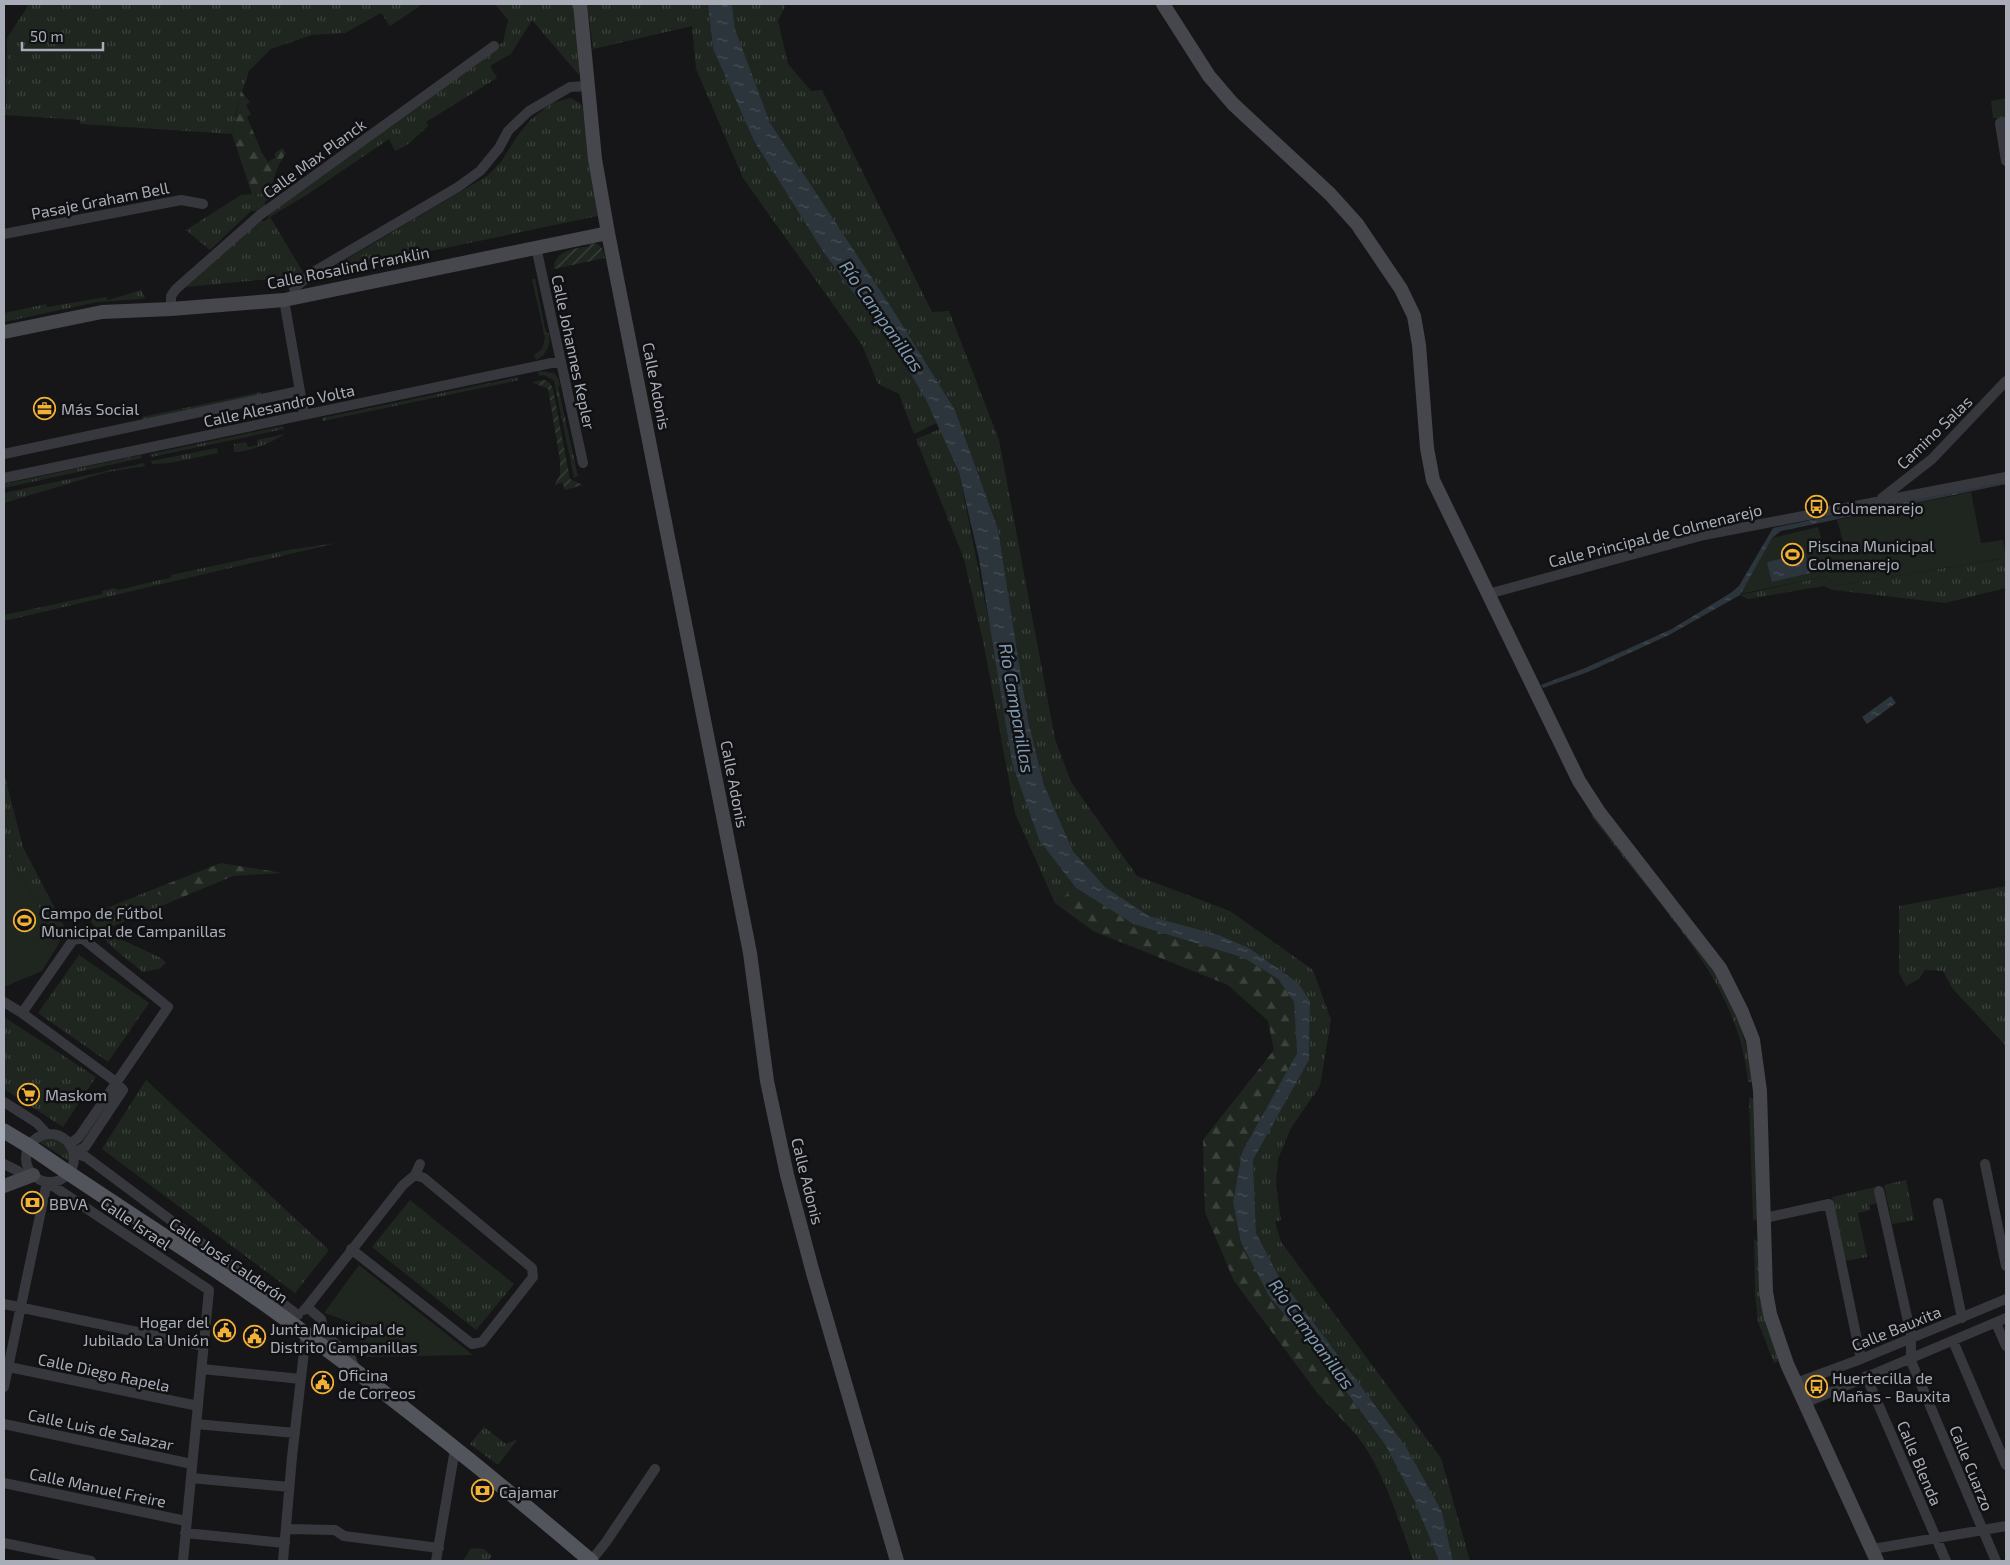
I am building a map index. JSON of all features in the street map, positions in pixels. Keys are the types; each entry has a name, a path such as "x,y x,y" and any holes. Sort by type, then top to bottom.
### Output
{"main road":[{"name":"Calle José Calderón","path":"4,1131 251,1294 295,1320 306,1334 504,1486 591,1561"}],"street":[{"name":"Calle Adonis","path":"580,4 595,159 750,953 767,1081 787,1175 813,1273 897,1561"},
{"path":"1163,4 1208,76 1233,104 1330,194 1357,224 1401,289 1414,316 1419,345 1427,448 1433,480 1579,781 1599,812 1720,968 1742,1012 1752,1040 1757,1067 1765,1218 1766,1292 1770,1314 1781,1348 1796,1383 1875,1555 1936,1538 2006,1526"},
{"name":"Calle Max Planck","path":"171,309 171,296 176,288 260,215 494,46"},
{"path":"304,414 299,391 290,299 294,288 315,271 458,187 480,170 499,148 508,131 529,110 570,87 588,86"},
{"path":"2006,122 2000,122 2006,161"},
{"name":"Pasaje Graham Bell","path":"4,234 181,200 203,204"},
{"name":"Calle Rosalind Franklin","path":"4,332 102,312 171,309 290,299 608,233"},
{"name":"Calle Johannes Kepler","path":"536,247 583,463"},
{"name":"Calle Alesandro Volta","path":"4,478 561,362"},
{"name":"Camino Salas","path":"1879,500 1932,459 2006,381"},
{"name":"Calle Alesandro Volta","path":"4,454 299,391"},
{"name":"Calle Principal de Colmenarejo","path":"1488,594 1704,535 2006,477"},
{"path":"22,1013 73,940 82,938 168,1007 116,1082"},
{"path":"4,1002 22,1013 116,1082 123,1090 85,1147 72,1149 73,1167 69,1174 55,1182 47,1182 6,1367 4,1387"},
{"path":"4,1102 37,1123 47,1134 40,1136 29,1146 26,1161 29,1177"},
{"name":"Calle José Calderón","path":"47,1134 61,1136 72,1149 86,1157 295,1320"},
{"path":"4,1164 29,1177"},
{"path":"295,1320 403,1185 415,1175 420,1164"},
{"path":"1984,1164 2006,1266"},
{"path":"351,1249 472,1344 482,1342 533,1277 532,1268 424,1178 415,1175"},
{"path":"4,1186 29,1177"},
{"name":"Calle Israel","path":"29,1177 47,1182 210,1290 204,1346"},
{"path":"1879,1191 1911,1339 1911,1357"},
{"path":"1938,1203 1962,1318"},
{"path":"1765,1218 1828,1204 1861,1359"},
{"name":"Calle Bauxita","path":"1796,1383 1911,1339 2006,1299"},
{"path":"4,1304 204,1346 183,1561"},
{"path":"307,1307 321,1319 324,1331 330,1339 350,1356 356,1372"},
{"path":"2001,1320 2006,1346"},
{"name":"Calle Bauxita","path":"1805,1403 2001,1320"},
{"path":"284,1561 289,1487 306,1334"},
{"path":"1953,1341 2006,1466"},
{"name":"Calle Cuarzo","path":"1911,1357 1996,1561"},
{"name":"Calle Diego Rapela","path":"6,1367 198,1406"},
{"path":"202,1369 301,1379"},
{"name":"Calle Blenda","path":"1866,1376 1946,1561"},
{"name":"Calle Luis de Salazar","path":"4,1424 192,1464"},
{"path":"196,1424 295,1433"},
{"path":"436,1561 456,1449"},
{"path":"591,1561 655,1469"},
{"path":"191,1478 289,1487"},
{"name":"Calle Manuel Freire","path":"4,1483 186,1521"},
{"path":"286,1529 335,1530 344,1536 439,1548"},
{"path":"185,1533 285,1543"},
{"path":"4,1543 90,1561"}],"green space":[{"path":"28,4 423,4 390,26 381,13 345,33 312,35 271,49 249,71 237,107 232,134 80,124 80,120 4,115 6,107 7,38"},
{"path":"495,4 575,4 581,71 578,74 532,20 511,54 490,66 497,78 426,122 428,126 407,145 395,151 389,139 308,194 270,217 303,272 288,284 281,278 186,287 259,221 265,221 269,217 268,214 503,42 508,20"},
{"path":"587,4 708,4 713,49 754,141 824,253 900,356 937,423 914,434 899,394 878,384 862,345 743,178 696,69 692,26 593,49"},
{"path":"732,4 782,4 785,7 778,21 788,64 811,91 822,90 932,312 949,311 999,440 1055,739 1071,782 1137,876 1230,911 1313,970 1331,1020 1320,1086 1291,1128 1278,1159 1276,1185 1281,1220 1275,1222 1281,1242 1441,1458 1470,1561 1453,1561 1442,1512 1278,1275 1256,1233 1253,1160 1309,1060 1310,1001 1249,948 1219,935 1149,916 1105,887 1073,851 1044,785 1028,720 998,529 955,410 897,316 769,123 735,29"},
{"path":"241,91 250,102 246,105 251,114 247,117 262,153 268,162 276,157 274,154 282,148 286,153 275,174 270,198 265,193 252,194 232,134"},
{"path":"571,98 582,105 598,216 335,271 335,266 487,176 501,162 530,120 552,103"},
{"path":"2006,98 2006,118 1993,118 1991,101"},
{"path":"265,193 270,198 265,202 265,206 259,211 251,211 210,250 186,230 241,195"},
{"path":"589,243 600,246 605,258 554,269 557,258 561,254 589,246"},
{"path":"532,279 535,279 546,333 549,333 549,345 540,358 536,360 534,355 542,349 545,338"},
{"path":"141,290 145,298 97,302 4,322 4,313 46,304 47,307 106,297 108,300"},
{"path":"538,371 554,373 558,378 560,386 558,387 578,476 574,478 554,381 544,375 539,376"},
{"path":"518,377 519,380 323,421 322,418"},
{"path":"545,380 550,383 553,389 570,479 583,485 565,490 562,482 554,486 560,475 560,460 548,389 532,382"},
{"path":"261,392 261,395 142,420 142,417"},
{"path":"283,426 284,429 151,457 150,454"},
{"path":"940,429 959,472 992,637 1012,763 1039,840 1076,888 1055,903 1015,813 984,646 964,559 916,439"},
{"path":"285,434 261,446 234,452 234,444 246,442 248,447 258,445 257,440"},
{"path":"217,448 218,453 170,463 152,464 151,461"},
{"path":"141,455 142,458 4,488 4,484"},
{"path":"144,463 145,466 107,472 4,503 4,493"},
{"path":"1971,492 1981,543 2003,540 2006,558 1834,586 1827,576 1740,594 1772,538 1818,527 1825,550 1844,545 1837,520"},
{"path":"337,543 4,621 4,615 102,594 102,591 114,588 118,590 170,578 171,575 288,550"},
{"path":"2006,558 2006,588 1945,603 1833,590 1824,586 1748,599 1740,595 1827,576 1834,586"},
{"path":"4,773 23,847 65,928 58,945 34,897 4,849"},
{"path":"1593,814 1716,973 1738,1019 1751,1063 1754,1082 1748,1082 1736,1026 1713,978 1682,932 1591,816"},
{"name":"Campo de Fútbol Municipal de Campanillas","path":"4,849 34,897 58,945 42,971 4,987"},
{"path":"221,863 283,873 233,876 173,901 158,894 159,887"},
{"path":"2006,886 2006,1046 1952,988 1943,971 1925,970 1919,979 1906,986 1899,973 1899,906"},
{"path":"159,887 159,894 173,901 111,927 114,936 161,958 166,963 159,969 143,972 101,936 91,921 97,912"},
{"path":"1076,888 1133,924 1244,958 1278,979 1294,1002 1297,1053 1242,1152 1233,1202 1322,1359 1365,1418 1352,1430 1318,1394 1234,1281 1205,1212 1203,1140 1274,1050 1268,1021 1228,985 1093,931 1055,903"},
{"path":"79,955 149,1003 108,1062 38,1013"},
{"path":"4,1017 96,1077 63,1127 4,1089"},
{"path":"146,1080 329,1250 295,1293 102,1149"},
{"path":"1749,1097 1754,1099 1759,1221 1753,1220"},
{"path":"51,1137 66,1145 70,1152 69,1161 39,1142"},
{"path":"1906,1180 1914,1220 1892,1224 1884,1185"},
{"path":"1875,1187 1878,1203 1869,1205 1870,1210 1858,1213 1867,1257 1845,1261 1832,1197"},
{"path":"410,1200 514,1284 476,1330 372,1247"},
{"path":"1754,1239 1759,1243 1766,1321 1778,1361 1774,1363 1758,1322 1755,1294"},
{"path":"359,1265 473,1355 366,1357 353,1327 343,1320 324,1313"},
{"path":"1365,1418 1386,1446 1415,1502 1439,1561 1413,1561 1388,1492 1372,1458 1352,1430"},
{"path":"484,1427 506,1444 518,1439 498,1465 470,1444"},
{"path":"471,1548 484,1549 492,1556 488,1561 463,1561"}],"water":[{"name":"Río Campanillas","path":"708,4 732,4 735,29 770,123 897,316 955,410 998,529 1028,720 1044,785 1073,851 1105,887 1149,916 1219,935 1249,948 1298,983 1310,1001 1309,1060 1253,1160 1256,1233 1278,1275 1406,1447 1442,1512 1453,1561 1439,1561 1415,1502 1386,1446 1322,1359 1269,1296 1241,1242 1233,1202 1242,1152 1297,1053 1294,1002 1278,979 1244,958 1133,924 1076,888 1039,840 1012,763 979,559 959,472 926,400 900,356 824,253 754,141 713,49"},
{"path":"2006,480 2006,484 1781,531 1772,538 1740,595 1669,635 1588,672 1543,688 1541,685 1585,668 1672,629 1732,592 1739,586 1773,528"},
{"path":"1805,553 1810,573 1772,582 1767,562"},
{"path":"1891,696 1896,703 1867,724 1862,717"}],"place":[{"name":"Más Social","path":"45,408"},
{"name":"Colmenarejo","path":"1816,507"},
{"name":"Piscina Municipal Colmenarejo","path":"1792,554"},
{"name":"Campo de Fútbol Municipal de Campanillas","path":"25,921"},
{"name":"Maskom","path":"29,1094"},
{"name":"BBVA","path":"33,1203"},
{"name":"Hogar del Jubilado La Unión","path":"225,1330"},
{"name":"Junta Municipal de Distrito Campanillas","path":"254,1337"},
{"name":"Oficina de Correos","path":"322,1383"},
{"name":"Huertecilla de Mañas - Bauxita","path":"1816,1386"},
{"name":"Cajamar","path":"483,1491"}]}
